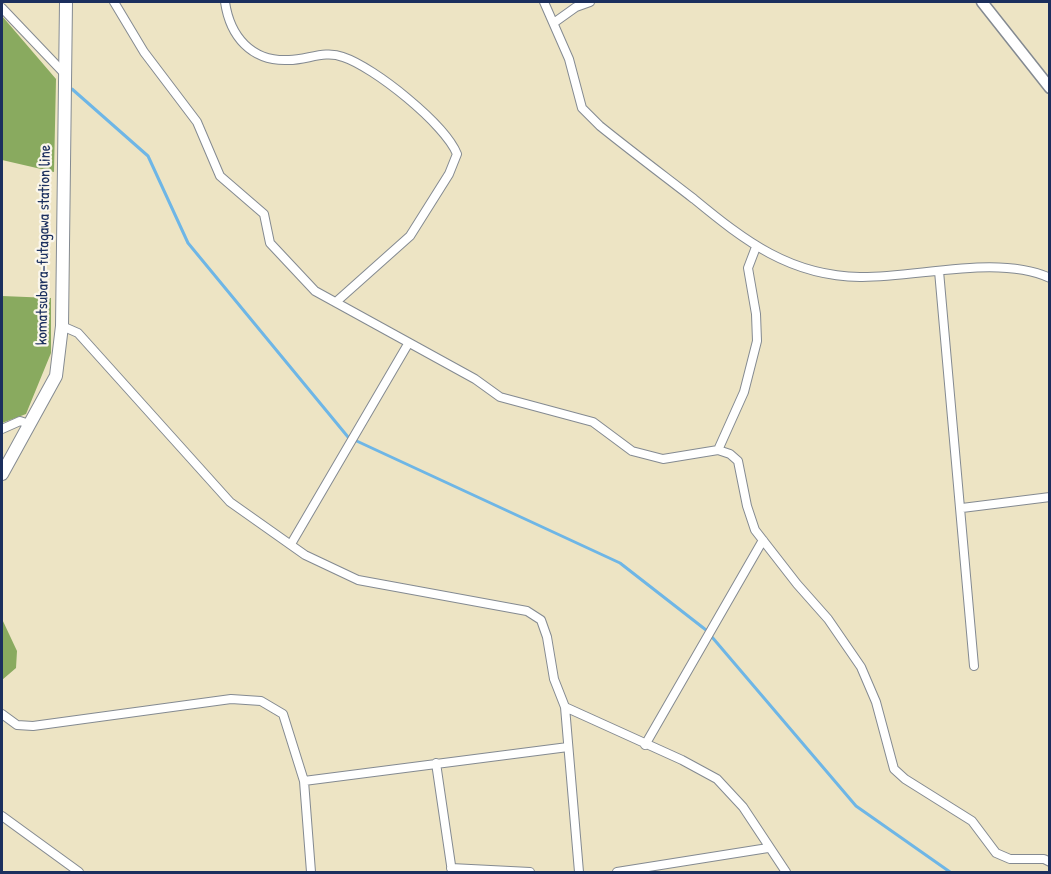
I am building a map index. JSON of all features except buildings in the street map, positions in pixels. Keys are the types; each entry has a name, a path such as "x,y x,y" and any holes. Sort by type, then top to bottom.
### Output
{"main road":[{"name":"komatsubara-futagawa station line","path":"2,474 56,376 62,326 63,72 66,2"}],"street":[{"path":"114,2 144,51 197,122 220,176 264,214 268,236 279,254 315,291 475,379 500,397 593,422 620,444 646,456 679,458 718,450 730,453 738,461 747,506 755,530 828,619 861,667 876,702 894,769 905,779 972,821 996,853 1010,859 1044,859 1050,862"},
{"path":"225,2 234,34 261,56 289,60 327,54 343,57 364,67 417,105 439,128 457,154 449,174 410,236 336,302"},
{"path":"544,2 555,22 569,59 582,108 600,126 756,247 782,260 829,273 858,277 939,271 1020,269 1050,278"},
{"path":"555,22 576,7 590,2"},
{"path":"982,2 1050,88"},
{"path":"2,8 63,72"},
{"path":"718,450 744,392 757,341 756,315 748,268 756,247"},
{"path":"939,271 962,508 974,666"},
{"path":"62,326 78,333 230,502 305,555 358,580 527,611 541,620 547,637 554,679 565,707 579,873"},
{"path":"291,544 408,344"},
{"path":"2,429 20,421 29,424"},
{"path":"962,508 1050,497"},
{"path":"645,745 763,540"},
{"path":"2,714 17,725 33,726 231,699 261,701 283,714 304,781 311,873"},
{"path":"565,707 682,760 717,779 743,807 786,873"},
{"path":"304,781 568,747"},
{"path":"436,763 452,870 530,873"},
{"path":"2,816 79,873"},
{"path":"617,873 768,848"}],"green space":[{"path":"2,16 56,79 54,172 2,160"},
{"path":"2,296 51,298 51,353 26,414 2,423"},
{"path":"2,619 17,651 16,668 2,680"}],"waterway":[{"path":"72,89 148,156 188,243 348,437 620,563 706,630 856,806 950,872"}]}
